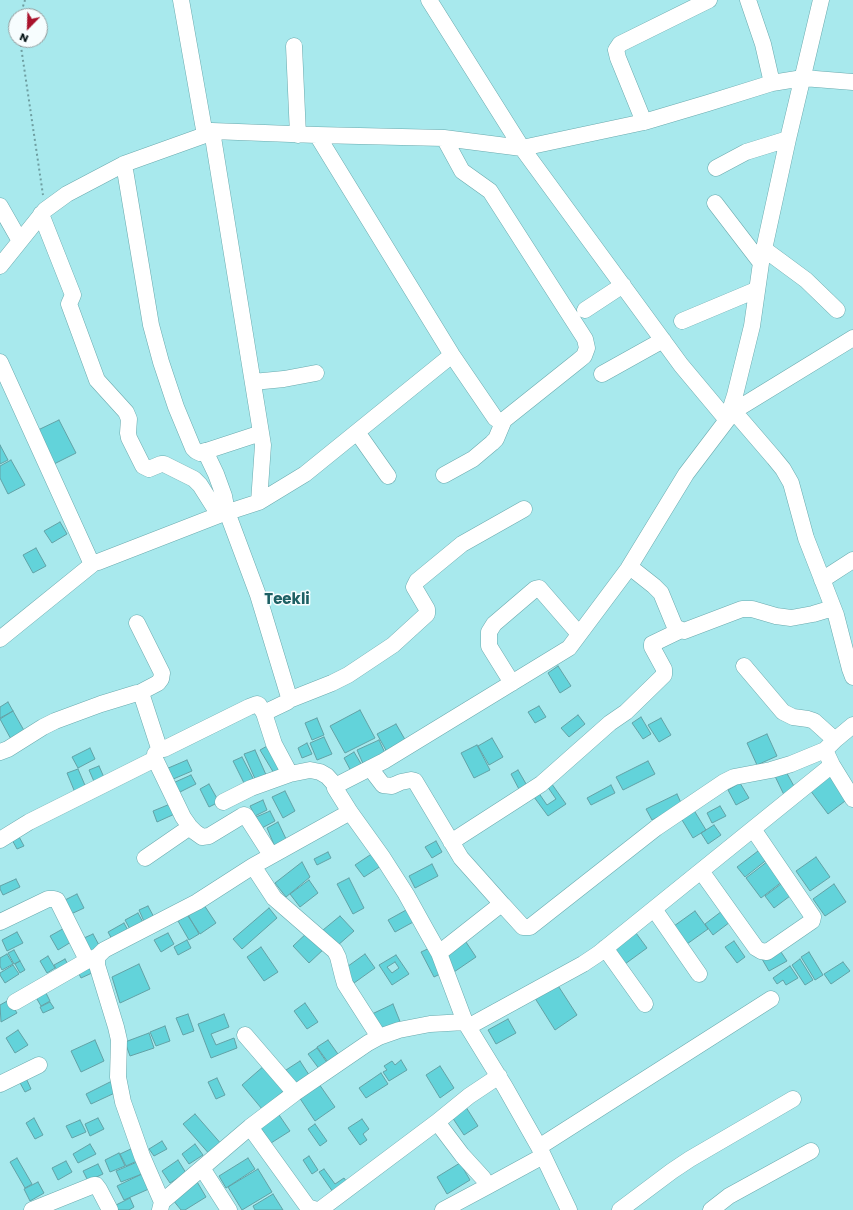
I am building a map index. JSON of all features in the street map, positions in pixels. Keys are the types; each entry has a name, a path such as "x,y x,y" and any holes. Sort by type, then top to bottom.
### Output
{"street":[{"path":"181,0 209,133 261,433 262,445 259,502"},
{"path":"429,0 522,148 681,365 731,413 783,469 791,483 806,538 833,608 853,677"},
{"path":"644,122 616,50 620,44 710,0"},
{"path":"748,0 763,44 772,83"},
{"path":"731,413 752,326 762,256 821,0"},
{"path":"294,46 298,135"},
{"path":"0,266 43,212 67,194 124,164 209,133 444,138 522,148 644,122 772,83 802,78 853,82"},
{"path":"317,136 452,355 495,418 498,420 504,420"},
{"path":"444,138 462,171 490,191 585,339 587,348 584,356 504,420 496,439 492,443 473,459 444,475"},
{"path":"716,168 746,152 788,139"},
{"path":"124,164 152,325 160,362 193,448 198,452 205,451 261,433"},
{"path":"715,202 762,256 806,280 837,310"},
{"path":"0,206 20,241"},
{"path":"43,212 73,295 69,304 97,380 128,414 129,438 143,466 149,469 164,464 194,479 223,514 258,595 289,700"},
{"path":"585,310 623,285"},
{"path":"682,321 756,290"},
{"path":"336,786 384,761 568,648 630,567 686,474 731,413 853,338"},
{"path":"602,374 663,340"},
{"path":"0,639 94,563 223,514 259,502 305,474 452,355"},
{"path":"0,362 90,560 94,563"},
{"path":"252,382 284,379 316,373"},
{"path":"357,432 388,476"},
{"path":"205,451 224,496 223,514"},
{"path":"264,713 289,700 348,675 393,645 427,614 427,609 414,588 417,581 462,544 524,509"},
{"path":"822,580 853,560"},
{"path":"630,567 661,593 675,627 684,631 742,610 752,610 791,618 813,614 833,608"},
{"path":"512,683 489,646 489,632 494,624 536,588 540,589 579,634"},
{"path":"0,752 15,745 55,721 134,693 140,693 160,681 162,673 137,623"},
{"path":"452,842 541,784 610,723 626,712 664,675 664,669 652,648 652,644 680,630"},
{"path":"744,666 783,712 793,718 808,718 814,721 830,745 832,765 853,799"},
{"path":"140,693 157,754 183,816 190,827 200,836 206,838 242,816 246,816 271,855"},
{"path":"0,840 29,822 164,749 256,704 259,705 264,713 274,744 290,774"},
{"path":"370,768 383,785 392,786 401,782 411,780 415,781 461,858 523,927 526,928 530,927 656,828 724,782 734,777 791,764 830,745 853,725"},
{"path":"0,922 48,899 57,900 93,958 96,960 119,1040 118,1077 123,1102 161,1206 202,1168 250,1127 295,1093 379,1037 399,1030 430,1024 467,1025 583,964 654,909 832,765"},
{"path":"223,802 251,788 290,774 310,770 320,772 327,776 336,786 336,789 350,812 387,864 406,894 439,953 467,1025 499,1076 541,1151 569,1210"},
{"path":"15,1002 93,958 104,950 197,902 271,855 350,812"},
{"path":"145,858 190,827"},
{"path":"701,871 756,948 761,951 767,952 812,921 813,917 753,829"},
{"path":"253,866 274,898 335,951 345,984 379,1037"},
{"path":"439,953 502,904"},
{"path":"654,909 699,974"},
{"path":"605,948 646,1004"},
{"path":"443,1210 488,1186 771,999"},
{"path":"245,1035 295,1093"},
{"path":"0,1084 39,1065"},
{"path":"250,1127 307,1206 317,1210 321,1209 437,1122 469,1096 499,1076"},
{"path":"620,1210 690,1159 793,1099"},
{"path":"437,1122 488,1186"},
{"path":"711,1210 729,1196 811,1151"},
{"path":"202,1168 229,1210"},
{"path":"32,1210 94,1185 100,1189 110,1210"}],"path":[{"path":"21,48 43,212"}],"building":[{"path":"59,420 76,453 54,464 38,430"},
{"path":"0,445 8,460 0,464"},
{"path":"11,460 25,485 8,494 0,478 0,466"},
{"path":"60,522 67,534 52,543 44,531"},
{"path":"36,548 46,566 33,573 23,555"},
{"path":"558,666 571,686 560,693 548,673"},
{"path":"8,702 13,711 0,718 0,707"},
{"path":"539,706 546,717 535,723 528,712"},
{"path":"360,710 375,738 345,753 330,726"},
{"path":"13,711 26,734 12,741 0,719"},
{"path":"578,715 585,724 569,737 561,728"},
{"path":"641,717 651,734 643,739 632,723"},
{"path":"317,718 324,735 312,740 305,723"},
{"path":"661,718 671,735 659,742 648,725"},
{"path":"396,724 407,743 388,754 377,734"},
{"path":"767,734 777,756 757,765 747,743"},
{"path":"324,737 332,754 317,760 310,743"},
{"path":"492,738 503,757 489,765 478,746"},
{"path":"379,740 386,755 364,766 357,750"},
{"path":"307,743 312,754 302,758 298,748"},
{"path":"269,745 284,770 275,775 260,750"},
{"path":"477,745 490,770 474,778 461,753"},
{"path":"90,748 95,759 78,768 72,757"},
{"path":"255,750 267,777 256,781 244,754"},
{"path":"354,752 363,767 352,773 344,758"},
{"path":"242,757 255,782 246,787 233,761"},
{"path":"187,760 192,771 171,780 166,769"},
{"path":"648,761 655,774 623,790 616,777"},
{"path":"99,766 106,782 96,786 89,770"},
{"path":"784,768 795,788 785,797 772,770"},
{"path":"78,769 87,790 76,795 67,773"},
{"path":"518,770 529,789 521,793 511,774"},
{"path":"831,774 849,798 828,814 810,790"},
{"path":"191,775 196,784 178,793 173,783"},
{"path":"549,780 566,804 548,816 531,793","holes":["547,786 556,799 547,805 538,792"]},
{"path":"740,783 749,798 736,805 728,790"},
{"path":"209,784 219,802 209,807 200,789"},
{"path":"611,785 615,793 591,805 587,798"},
{"path":"285,791 295,811 283,818 272,797"},
{"path":"677,794 682,805 652,820 646,809"},
{"path":"263,800 267,810 255,816 250,806"},
{"path":"175,802 179,812 157,822 153,811"},
{"path":"720,806 726,816 712,823 707,813"},
{"path":"692,807 706,830 693,838 679,815"},
{"path":"270,811 275,821 262,828 256,817"},
{"path":"278,822 287,841 275,847 267,828"},
{"path":"714,825 721,835 708,844 701,833"},
{"path":"17,833 24,846 17,849 10,836"},
{"path":"436,841 442,852 432,858 425,847"},
{"path":"762,848 769,858 745,877 737,867"},
{"path":"328,852 331,858 317,865 314,859"},
{"path":"373,853 381,866 364,877 355,865"},
{"path":"816,857 830,877 810,891 796,871"},
{"path":"768,861 783,881 761,898 746,878"},
{"path":"302,862 310,877 286,897 275,883"},
{"path":"432,864 438,876 415,888 409,876"},
{"path":"349,878 364,908 353,914 337,884"},
{"path":"16,879 20,887 3,895 0,886"},
{"path":"309,880 318,893 300,907 290,894"},
{"path":"785,881 794,893 774,908 765,896"},
{"path":"834,884 846,902 825,916 813,899"},
{"path":"77,894 84,908 71,914 65,900"},
{"path":"204,905 216,923 200,934 188,916"},
{"path":"148,906 156,921 146,926 139,910"},
{"path":"269,908 277,918 242,949 233,939"},
{"path":"726,908 734,919 713,935 705,924"},
{"path":"408,909 415,921 395,932 388,920"},
{"path":"695,911 708,929 687,944 674,926"},
{"path":"138,913 145,926 132,933 125,920"},
{"path":"188,915 199,934 189,940 178,921"},
{"path":"340,916 354,931 337,946 323,930"},
{"path":"124,923 130,934 114,943 108,932"},
{"path":"68,926 76,939 58,950 50,936"},
{"path":"309,931 325,948 309,963 293,946"},
{"path":"17,932 23,943 7,951 2,940"},
{"path":"168,933 174,944 161,952 154,940"},
{"path":"636,933 647,948 625,964 614,949"},
{"path":"93,934 100,947 91,952 84,938"},
{"path":"464,939 476,957 454,972 444,953"},
{"path":"187,940 191,948 178,955 174,947"},
{"path":"734,941 745,957 737,963 725,947"},
{"path":"261,947 278,972 264,981 247,957"},
{"path":"432,947 444,972 434,977 421,952"},
{"path":"779,949 787,961 769,971 762,959"},
{"path":"14,950 20,961 14,964 8,953"},
{"path":"809,952 823,975 815,980 801,957"},
{"path":"7,954 13,964 2,970 0,966 0,958"},
{"path":"365,954 375,968 354,983 344,969"},
{"path":"396,955 409,974 392,985 379,965","holes":["395,962 399,968 392,973 387,967"]},
{"path":"48,956 55,968 47,973 40,961"},
{"path":"65,959 71,970 60,976 54,965"},
{"path":"800,959 813,980 805,985 792,965"},
{"path":"20,961 25,970 20,973 15,964"},
{"path":"843,962 850,971 831,984 824,974"},
{"path":"87,963 92,973 81,978 76,968"},
{"path":"139,964 150,989 120,1003 112,977"},
{"path":"13,965 19,974 5,983 0,973"},
{"path":"790,966 798,978 786,985 783,980 777,984 773,978"},
{"path":"555,981 577,1015 555,1030 533,995"},
{"path":"44,989 50,1001 41,1006 34,994"},
{"path":"9,1000 17,1013 1,1022 0,1005"},
{"path":"50,1002 54,1008 43,1013 40,1007"},
{"path":"305,1003 318,1022 307,1029 294,1011"},
{"path":"393,1004 401,1024 381,1031 372,1014"},
{"path":"188,1014 194,1031 183,1035 176,1018"},
{"path":"224,1014 229,1027 211,1034 216,1045 234,1038 237,1048 211,1058 198,1024"},
{"path":"508,1019 516,1033 496,1044 488,1030"},
{"path":"165,1026 170,1041 156,1046 150,1032"},
{"path":"18,1030 28,1045 15,1053 6,1038"},
{"path":"149,1033 154,1048 130,1056 125,1042"},
{"path":"95,1040 104,1061 81,1072 71,1051"},
{"path":"328,1040 340,1057 330,1065 317,1047"},
{"path":"317,1048 328,1064 320,1070 308,1054"},
{"path":"401,1060 407,1070 389,1081 383,1072 387,1070 384,1066 392,1061 395,1065"},
{"path":"300,1061 311,1078 298,1087 286,1070"},
{"path":"265,1065 286,1089 262,1109 242,1085"},
{"path":"440,1066 454,1088 440,1098 426,1075"},
{"path":"381,1073 388,1084 366,1098 359,1088"},
{"path":"26,1078 31,1089 25,1092 19,1081"},
{"path":"217,1078 225,1095 216,1099 208,1082"},
{"path":"114,1080 119,1091 91,1104 86,1094"},
{"path":"319,1084 335,1107 315,1121 299,1097"},
{"path":"464,1104 478,1126 464,1135 450,1114"},
{"path":"277,1112 290,1131 271,1143 258,1124"},
{"path":"195,1114 223,1146 211,1156 183,1124"},
{"path":"34,1118 43,1135 35,1139 26,1123"},
{"path":"98,1118 104,1129 90,1136 85,1124"},
{"path":"362,1119 369,1129 363,1134 367,1140 360,1145 348,1128"},
{"path":"80,1120 86,1132 72,1138 66,1126"},
{"path":"315,1124 327,1141 320,1146 308,1129"},
{"path":"162,1141 167,1149 154,1156 149,1149"},
{"path":"90,1144 96,1154 78,1163 73,1154"},
{"path":"195,1144 203,1155 189,1164 182,1154"},
{"path":"133,1148 139,1160 126,1166 120,1154"},
{"path":"119,1153 125,1166 110,1172 105,1160"},
{"path":"309,1156 318,1170 312,1174 303,1160"},
{"path":"17,1158 32,1184 25,1188 10,1162"},
{"path":"248,1158 255,1169 226,1188 219,1176"},
{"path":"178,1160 186,1173 170,1183 162,1171"},
{"path":"66,1161 72,1172 58,1180 52,1168"},
{"path":"137,1162 142,1174 121,1182 116,1171"},
{"path":"460,1163 470,1180 447,1194 437,1177"},
{"path":"98,1164 103,1174 88,1181 83,1171"},
{"path":"258,1169 272,1192 242,1210 228,1187"},
{"path":"324,1169 335,1184 344,1178 349,1185 335,1195 319,1172"},
{"path":"144,1173 151,1188 124,1200 117,1186"},
{"path":"196,1180 206,1197 185,1210 181,1210 173,1200"},
{"path":"38,1182 44,1193 30,1201 24,1189"},
{"path":"273,1194 283,1210 255,1210 253,1206"},
{"path":"130,1198 134,1207 129,1210 118,1210 116,1205"}],"district":[{"name":"Teekli","path":"287,600"}]}
